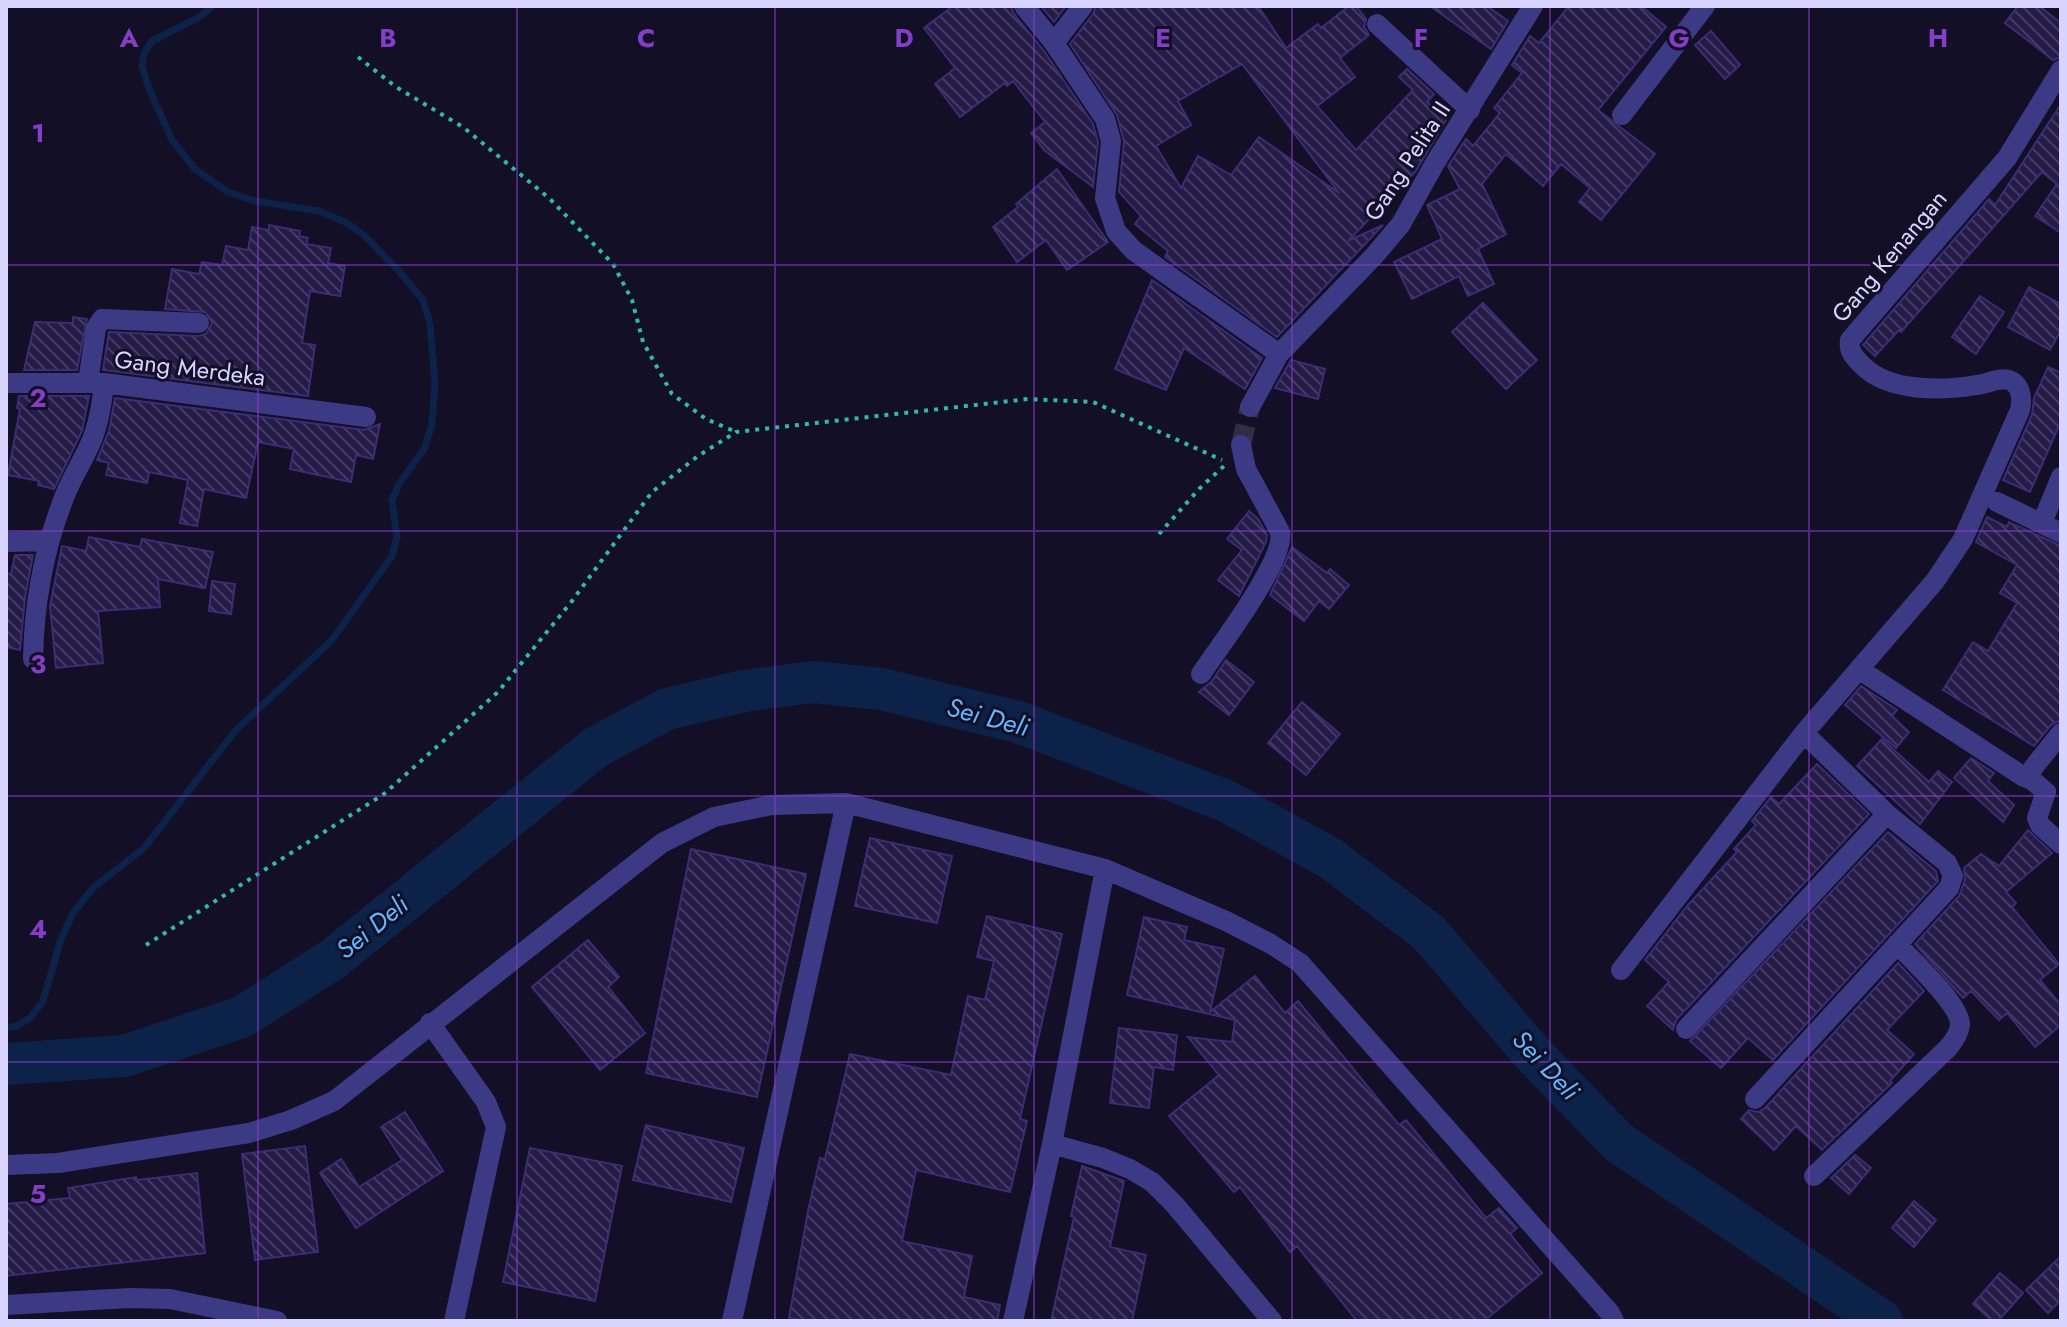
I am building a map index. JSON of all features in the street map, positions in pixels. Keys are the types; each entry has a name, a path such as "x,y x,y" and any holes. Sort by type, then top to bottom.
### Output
{"street":[{"path":"1024,6 1054,43 1105,119 1111,141 1105,198 1116,231 1133,250 1279,354"},
{"path":"1054,43 1083,6"},
{"name":"Gang Pelita II","path":"1250,407 1279,354 1401,224 1435,163 1533,6"},
{"path":"1622,115 1705,6"},
{"path":"1377,24 1470,110"},
{"name":"Gang Kenangan","path":"1991,498 2020,410 2018,387 2001,379 1945,388 1914,387 1868,371 1852,355 1849,346 1856,331 2007,158 2061,70"},
{"path":"33,659 34,632 49,541 62,501 91,442 102,408 96,383 96,328 102,319 199,323"},
{"name":"Gang Merdeka","path":"6,383 96,383 366,417"},
{"path":"1201,674 1261,584 1279,549 1282,535 1246,469 1241,445"},
{"path":"2042,523 2061,477"},
{"path":"1621,970 1804,733 1947,565 1991,498 2061,533"},
{"path":"6,542 49,541"},
{"path":"1860,670 2046,792 2037,818 2061,844"},
{"path":"1755,1099 1949,888 1953,876 1947,863 1887,814 1804,733"},
{"path":"2033,768 2061,733"},
{"path":"732,1321 846,803"},
{"path":"6,1165 58,1163 234,1135 291,1120 334,1101 662,843 714,817 772,805 846,803 1105,869 1226,921 1300,963 1614,1321"},
{"path":"1686,1029 1887,814"},
{"path":"1013,1321 1052,1144 1105,869"},
{"path":"1814,1176 1948,1048 1959,1030 1954,1009 1897,944"},
{"path":"430,1023 486,1102 496,1127 454,1321"},
{"path":"1052,1144 1103,1158 1152,1182 1272,1321"},
{"path":"6,1305 130,1298 170,1299 277,1321"}],"path":[{"path":"358,57 396,87 463,127 549,198 613,264 632,300 643,342 672,394 706,419 736,432"},
{"path":"146,945 384,794 498,692 572,601 652,492 698,456 736,432 1028,399 1093,402 1228,463 1200,488 1159,534"}],"building":[{"path":"953,6 1011,6 1093,124 1098,142 1093,187 1044,150 1031,133 1045,122 1013,81 1007,86 1005,83 960,117 935,84 955,68 924,28"},
{"path":"1041,6 1066,6 1054,22"},
{"path":"1096,6 1258,6 1286,48 1318,24 1321,28 1349,6 1356,6 1366,19 1364,27 1369,35 1340,58 1355,77 1317,106 1356,150 1413,90 1399,77 1407,69 1434,94 1427,102 1446,120 1416,171 1348,241 1383,225 1277,337 1165,257 1168,251 1135,224 1141,216 1119,192 1124,142 1117,115 1070,44","holes":["1242,64 1339,193 1259,137 1231,175 1198,156 1181,188 1156,146 1191,125 1178,101"]},
{"path":"1430,6 1487,6 1508,21 1491,49"},
{"path":"1569,6 1641,6 1666,27 1598,110 1655,154 1601,220 1579,202 1590,188 1561,164 1543,186 1506,154 1482,184 1506,234 1478,249 1494,284 1468,296 1459,276 1412,299 1394,262 1442,239 1427,205 1460,189 1448,166 1466,139 1473,146 1500,113 1494,108 1522,73 1512,65 1530,36 1539,43"},
{"path":"2018,6 2039,6 2061,23 2061,57 2053,60 2005,23"},
{"path":"1711,31 1740,65 1725,79 1695,45"},
{"path":"2061,104 2061,233 2035,216 2057,184 2042,172 1901,332 1899,330 1875,356 1863,345 1989,199 1995,205"},
{"path":"1057,169 1108,242 1067,270 1046,240 1017,262 993,227"},
{"path":"269,225 300,231 299,236 308,238 306,244 331,248 328,263 345,266 340,296 310,291 302,343 315,345 308,396 103,370 109,332 206,334 212,323 205,312 165,309 172,269 199,274 202,262 222,265 226,246 248,250 252,227 269,230"},
{"path":"1152,280 1262,358 1245,389 1184,348 1166,390 1115,369"},
{"path":"2029,287 2061,304 2061,330 2050,350 2008,327"},
{"path":"1980,296 2004,312 1976,354 1952,337"},
{"path":"1483,303 1537,360 1506,389 1452,332"},
{"path":"73,317 87,319 77,370 24,370 35,322 73,323"},
{"path":"1291,360 1325,369 1318,399 1275,388"},
{"path":"2048,367 2061,373 2061,421 2030,492 2003,480 2032,415 2034,398"},
{"path":"19,396 89,396 82,431 54,489 38,485 39,481 8,475 20,409 17,408"},
{"path":"115,398 364,430 380,424 373,459 356,455 351,482 290,469 294,449 258,442 246,498 204,489 197,526 180,523 188,480 149,472 147,483 106,475 109,463 97,460 109,431"},
{"path":"1249,511 1267,535 1239,596 1218,580 1242,550 1227,539"},
{"path":"1987,517 2007,527 2009,522 2061,546 2061,720 2051,725 2034,746 1943,690 1973,642 1988,651 2017,603 2000,593 2017,565 1976,542"},
{"path":"89,537 140,547 142,539 213,552 205,588 158,579 160,607 98,611 103,663 56,668 50,606 62,546 86,551"},
{"path":"1292,547 1327,573 1330,569 1349,585 1329,609 1319,601 1304,621 1270,595"},
{"path":"15,555 33,555 20,650 6,647 6,573 11,574"},
{"path":"212,581 235,584 231,614 209,611"},
{"path":"1226,660 1254,682 1229,715 1199,692 1212,681"},
{"path":"1861,686 1897,710 1892,716 1909,732 1896,748 1845,705"},
{"path":"1302,702 1340,734 1306,775 1268,743"},
{"path":"1882,739 1929,782 1938,771 1952,782 1920,824 1857,766"},
{"path":"1971,758 1994,773 1988,781 2014,805 2003,822 1954,778"},
{"path":"1817,764 1869,814 1676,1020 1673,1030 1647,1006 1669,982 1645,960 1688,905 1737,852 1734,849 1756,825 1752,821 1771,797 1779,804"},
{"path":"2028,830 2052,853 2006,892 2016,903 2012,907 2059,964 2040,980 2061,1005 2061,1025 2035,1047 2007,1013 1999,1020 1971,991 1963,998 1915,944 1959,896 1965,880 1964,868 1981,854 1999,866"},
{"path":"1888,832 1936,871 1938,881 1773,1060 1748,1038 1721,1068 1690,1041"},
{"path":"870,838 952,856 937,923 855,906"},
{"path":"691,849 806,874 757,1097 646,1073"},
{"path":"987,916 1062,934 1020,1119 1027,1121 1010,1192 916,1170 902,1241 972,1256 964,1297 1000,1305 997,1321 806,1321 789,1318 820,1158 825,1159 850,1054 951,1075 968,996 985,1000 994,961 977,957"},
{"path":"1144,917 1187,927 1184,940 1224,949 1210,1012 1255,976 1285,1013 1298,1001 1399,1125 1406,1120 1486,1218 1499,1208 1517,1228 1510,1234 1542,1273 1484,1321 1357,1321 1297,1246 1290,1252 1240,1187 1234,1192 1169,1116 1219,1075 1188,1037 1232,1042 1235,1020 1127,995"},
{"path":"588,940 619,977 608,987 645,1033 600,1070 532,987"},
{"path":"1898,963 1924,991 1887,1030 1914,1054 1890,1081 1892,1083 1822,1150 1796,1126 1774,1150 1741,1119 1749,1110 1758,1112 1765,1108"},
{"path":"1119,1028 1177,1035 1173,1070 1154,1067 1149,1108 1110,1103"},
{"path":"405,1112 443,1171 356,1228 320,1173 341,1159 359,1187 402,1160 381,1127"},
{"path":"646,1125 744,1148 731,1202 633,1180"},
{"path":"305,1146 318,1252 255,1260 242,1154"},
{"path":"530,1148 622,1166 595,1301 503,1282"},
{"path":"1855,1155 1871,1168 1849,1194 1831,1178"},
{"path":"1082,1166 1124,1181 1110,1247 1146,1255 1132,1321 1051,1321"},
{"path":"197,1173 205,1253 6,1276 6,1204 70,1198 68,1188 136,1177 137,1180"},
{"path":"1914,1201 1936,1220 1914,1247 1892,1228"},
{"path":"2061,1256 2061,1300 2048,1313 2026,1290"},
{"path":"2000,1273 2023,1293 1998,1321 1992,1321 1973,1304"}],"waterway":[{"path":"6,1028 17,1026 31,1017 43,1001 61,939 73,913 93,888 144,848 236,730 332,640 392,556 397,538 392,500 399,484 425,448 432,424 435,383 430,324 423,300 399,271 365,236 347,223 319,211 255,201 228,192 195,169 172,140 149,89 142,66 144,53 152,41 198,18 213,6"},
{"name":"Sei Deli","path":"6,1064 124,1056 242,1017 333,959 596,747 667,709 744,691 813,682 881,689 1018,722 1224,800 1330,858 1429,933 1534,1055 1618,1142 1882,1321"}],"tunnel":[{"path":"1241,445 1250,407"}]}
